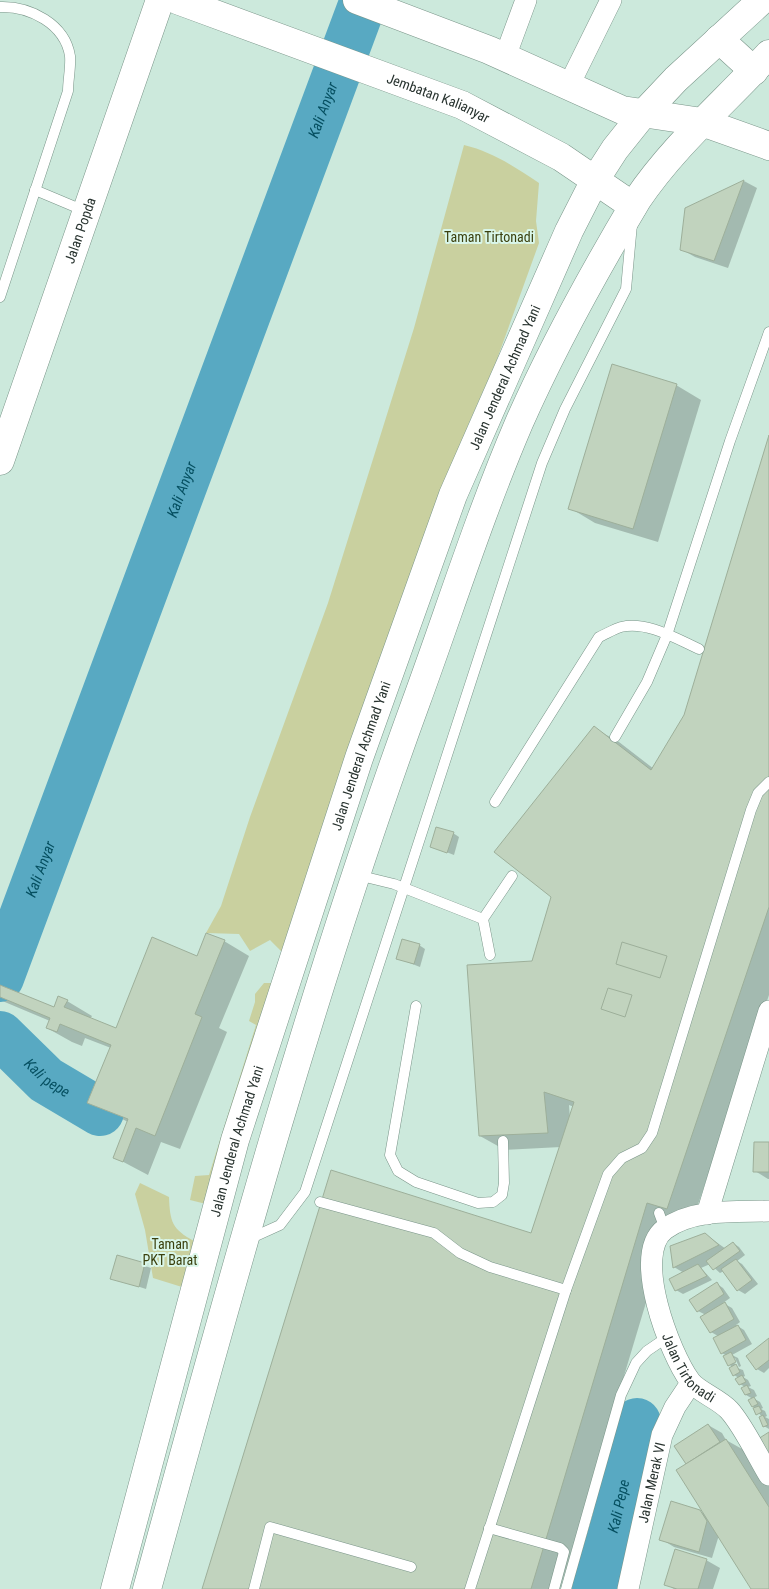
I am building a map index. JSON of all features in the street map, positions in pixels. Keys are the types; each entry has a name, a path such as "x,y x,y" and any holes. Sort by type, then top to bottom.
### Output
{"main road":[{"name":"Jalan Popda","path":"0,460 160,0"},
{"name":"Jembatan Kalianyar","path":"177,0 462,105 537,144 634,206"},
{"path":"357,0 497,53 622,110 702,122 769,146"},
{"name":"Jalan Jenderal Achmad Yani","path":"115,1589 236,1140 359,758 452,495 569,231 595,180 615,149 643,114 762,0"},
{"path":"147,1589 269,1150 390,770 478,528 519,423 558,340 634,206 649,182 702,122 761,62 720,39"},
{"path":"209,1236 243,1242"},
{"path":"142,1489 172,1500"}],"street":[{"path":"497,53 526,0"},
{"path":"568,87 611,0"},
{"path":"769,1011 707,1214 769,1211"},
{"name":"Jalan Tirtonadi","path":"707,1214 698,1215 660,1228 651,1275 666,1338 691,1383 713,1396 730,1411 769,1475"},
{"name":"Jalan Merak VI","path":"628,1589 662,1435 675,1407 691,1383"}],"lane":[{"path":"0,6 11,6 46,20 61,32 70,56 68,91 0,297"},
{"path":"35,190 87,212"},
{"path":"243,1242 280,1225 305,1192 542,462 565,409 626,289 634,206"},
{"path":"615,737 647,682 667,634 730,441 769,332"},
{"path":"495,802 600,637 620,627 639,626 667,634 699,649"},
{"path":"470,1589 566,1290 608,1174 622,1158 642,1148 652,1133 751,810 758,793 769,782"},
{"path":"357,875 403,888 483,919"},
{"path":"490,955 483,919 512,876"},
{"path":"416,1006 390,1156 398,1171 416,1182 478,1203 493,1202 502,1195 504,1183 503,1141"},
{"path":"320,1202 434,1233 460,1253 490,1268 566,1290"},
{"path":"566,1589 621,1395 636,1363 647,1351 666,1338"},
{"path":"254,1589 270,1527 411,1568"},
{"path":"489,1528 560,1548 564,1552 564,1559 554,1589"}],"green space":[{"name":"Taman Tirtonadi","path":"464,145 494,156 539,183 536,221 539,243 496,362 469,423 420,549 284,954 270,940 250,951 239,934 206,933 221,906 250,817 328,603 414,328"},
{"path":"264,983 275,983 206,1204 190,1200 195,1176 209,1175 256,1025 249,1021 255,1002 255,994"},
{"name":"Taman PKT Barat","path":"140,1183 169,1197 170,1213 174,1224 181,1233 194,1241 182,1287 153,1278 145,1230 135,1194"}],"building":[{"path":"744,180 714,261 680,250 685,208"},
{"path":"612,364 677,384 633,529 568,509"},
{"path":"769,435 769,907 667,1209 647,1203 531,1589 202,1589 331,1170 531,1233 574,1102 544,1092 548,1133 479,1136 467,965 532,961 551,897 494,852 594,726 651,770 684,715"},
{"path":"436,827 454,832 447,853 430,847"},
{"path":"206,933 225,940 195,1014 202,1017 155,1136 136,1128 123,1162 113,1158 128,1119 87,1103 111,1045 60,1024 57,1032 46,1028 50,1018 0,997 0,985 54,1007 58,996 68,1000 64,1007 116,1028 152,937 197,956"},
{"path":"402,939 420,944 414,964 396,959"},
{"path":"622,942 667,956 660,978 616,964"},
{"path":"608,988 632,995 625,1017 601,1009"},
{"path":"754,1142 769,1142 769,1172 753,1172"},
{"path":"705,1233 719,1245 673,1268 670,1246"},
{"path":"733,1242 740,1251 713,1270 706,1261"},
{"path":"117,1255 145,1263 139,1287 110,1279"},
{"path":"736,1259 752,1280 737,1291 721,1269"},
{"path":"698,1264 707,1276 675,1291 669,1279"},
{"path":"717,1282 724,1294 697,1312 689,1300"},
{"path":"725,1302 734,1319 710,1333 700,1317"},
{"path":"738,1325 746,1340 721,1354 713,1338"},
{"path":"769,1338 769,1360 756,1370 746,1356"},
{"path":"731,1352 736,1362 728,1366 723,1356"},
{"path":"736,1364 740,1372 733,1376 729,1368"},
{"path":"742,1375 746,1382 739,1385 735,1379"},
{"path":"747,1385 751,1393 745,1395 741,1388"},
{"path":"754,1397 758,1404 752,1407 748,1400"},
{"path":"759,1406 762,1412 756,1415 753,1408"},
{"path":"763,1415 768,1425 763,1427 759,1417"},
{"path":"708,1424 720,1442 686,1464 674,1446"},
{"path":"769,1432 769,1457 758,1439"},
{"path":"726,1439 769,1507 769,1589 751,1589 676,1470"},
{"path":"671,1501 700,1510 707,1521 699,1552 659,1540"},
{"path":"675,1549 707,1559 698,1589 677,1589 664,1585"}],"waterway":[{"name":"Kali Anyar","path":"0,978 364,0"},
{"name":"Kali pepe","path":"0,1035 46,1080 100,1112"},
{"name":"Kali Pepe","path":"596,1589 616,1520 637,1422"}]}
